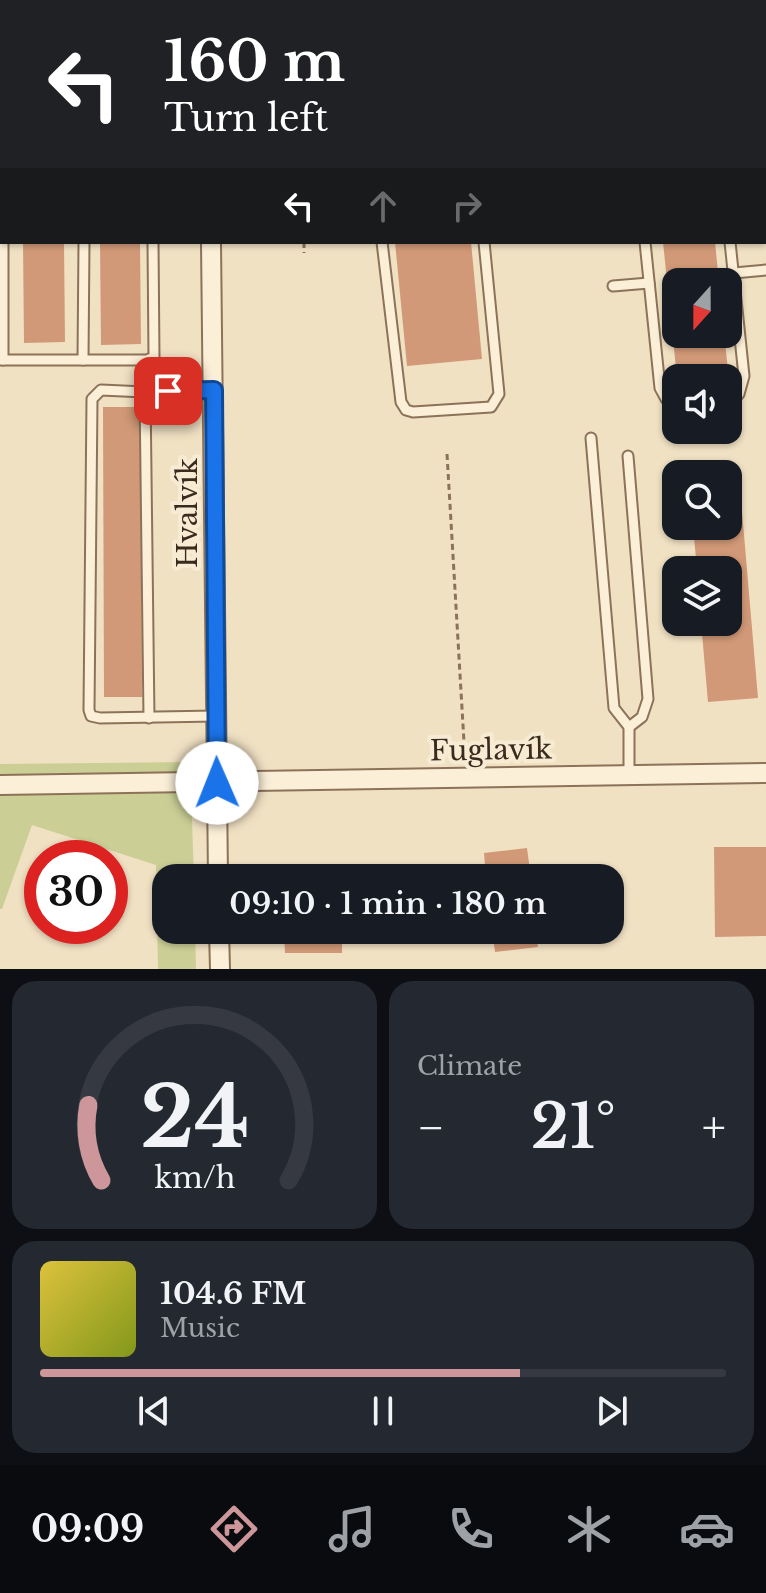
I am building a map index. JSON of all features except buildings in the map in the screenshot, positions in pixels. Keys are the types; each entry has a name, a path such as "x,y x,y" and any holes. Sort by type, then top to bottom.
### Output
{"street":[{"name":"Hvalvík","path":"211,244 218,864"},
{"name":"Fuglavík","path":"217,783 766,773"},
{"path":"0,785 217,783"},
{"path":"219,944 220,969"}],"lane":[{"path":"3,244 2,360 147,360 154,357 153,244"},
{"path":"83,360 84,244"},
{"path":"382,244 401,402 406,410 413,412 491,407 497,401 499,394 484,244"},
{"path":"645,244 662,392"},
{"path":"730,244 733,268"},
{"path":"742,272 766,270"},
{"path":"613,286 649,283"},
{"path":"741,348 742,387"},
{"path":"214,390 101,390 92,399 89,710 91,716 100,718 216,716"},
{"path":"145,392 149,718"},
{"path":"591,438 614,708 629,727 629,776"},
{"path":"628,456 648,699 642,717 629,727"}],"path":[{"path":"304,244 304,253"},
{"path":"447,454 466,779"}],"green space":[{"path":"190,762 194,864 153,864 128,856 128,840 78,840 32,825 0,909 0,764"},
{"path":"158,944 195,944 196,969 158,969"}],"route":[{"path":"168,391 214,390 217,783"}]}
